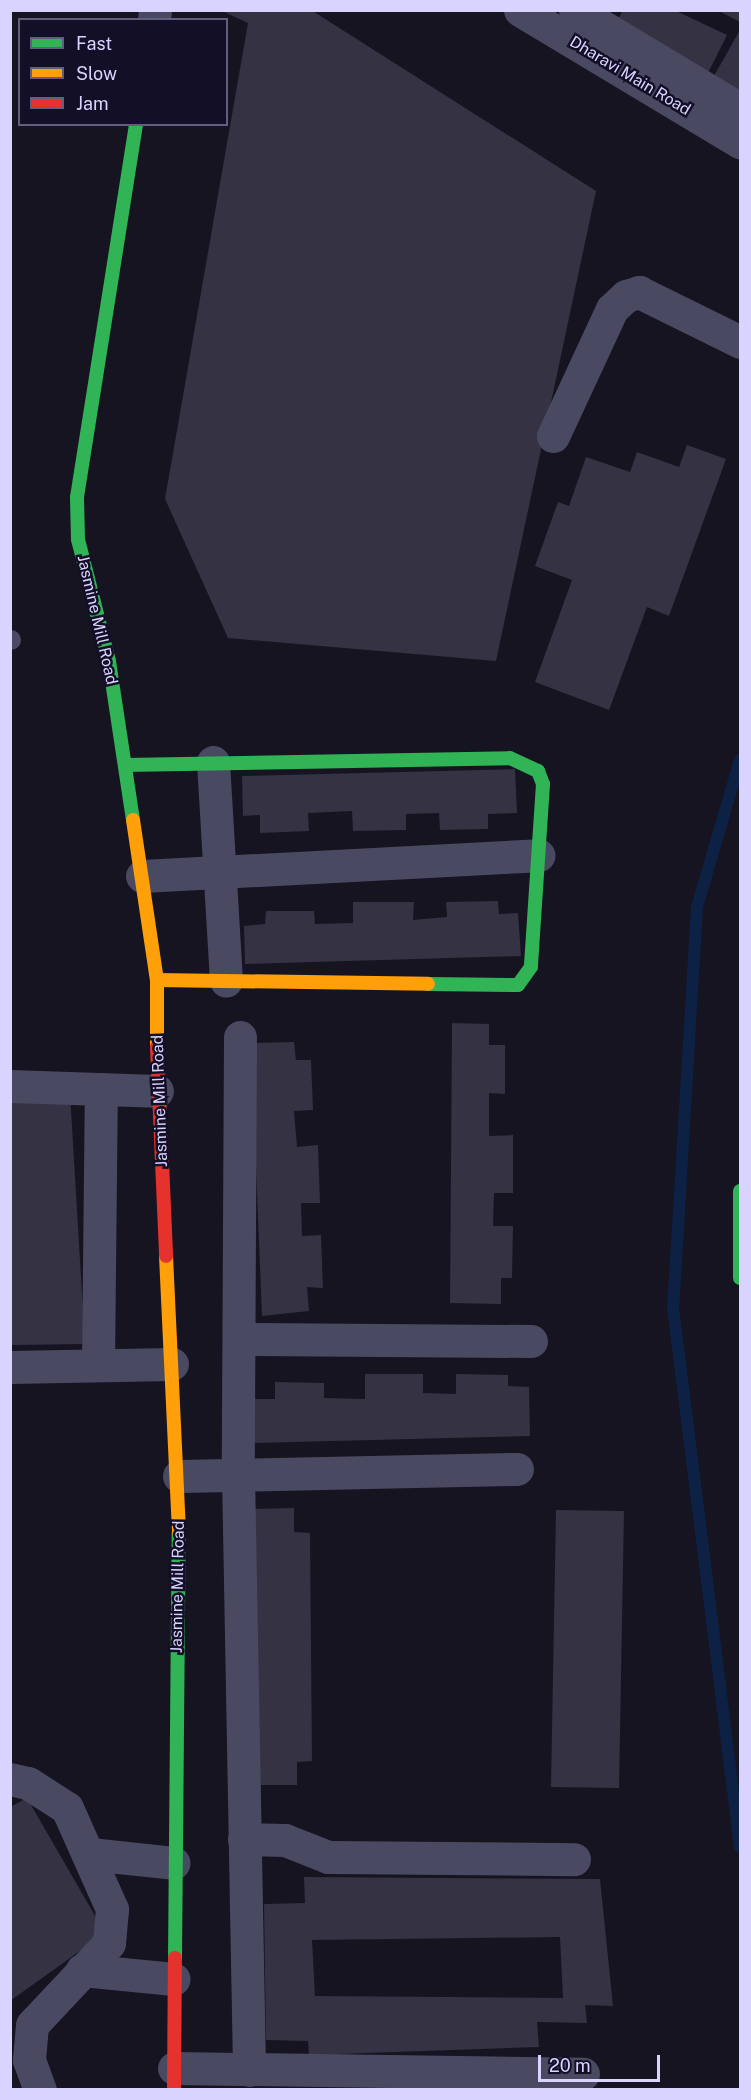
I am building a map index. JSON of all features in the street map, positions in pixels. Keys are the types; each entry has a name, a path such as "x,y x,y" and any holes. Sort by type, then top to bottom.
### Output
{"street":[{"name":"Dharavi Main Road","path":"520,10 738,127"},
{"name":"Dharavi Main Road","path":"575,10 738,127"},
{"name":"Jasmine Mill Road","path":"136,126 77,497 78,539 109,661 157,980 157,1091 179,1476 174,2079"},
{"path":"553,436 612,309 626,296 639,292 741,342"},
{"path":"125,765 510,758 527,762 538,771 543,784 531,967 518,985 157,980"},
{"path":"213,762 226,981"},
{"path":"142,876 538,855"},
{"path":"240,1037 238,1474 249,2070"},
{"path":"10,1086 157,1091"},
{"path":"98,1365 101,1089"},
{"path":"741,1191 741,1278"},
{"path":"239,1339 531,1341"},
{"path":"10,1367 172,1364"},
{"path":"179,1476 517,1468"},
{"path":"10,1779 28,1783 67,1808 90,1854 112,1909 113,1928 109,1943 32,2025 29,2060 40,2090"},
{"path":"244,1839 285,1840 328,1857 574,1860"},
{"path":"90,1854 174,1863"},
{"path":"82,1970 174,1979"},
{"path":"174,2079 249,2070 583,2074"}],"building":[{"path":"220,10 311,10 596,191 496,661 228,638 165,499 248,23"},
{"path":"623,10 674,10 727,35 708,73 616,23"},
{"path":"717,10 740,10 740,22"},
{"path":"740,30 740,100 710,83"},
{"path":"687,445 726,459 669,616 647,607 609,710 535,682 572,580 535,566 558,502 569,506 586,457 630,472 637,452 679,467"},
{"path":"515,769 517,813 488,814 488,829 440,830 439,813 406,814 406,830 353,831 352,811 308,813 309,831 260,833 260,815 243,816 242,776"},
{"path":"498,901 499,914 518,913 521,956 245,964 244,926 265,924 266,911 314,911 315,924 353,923 353,902 414,902 413,920 447,917 446,902"},
{"path":"452,1023 489,1024 489,1045 505,1045 505,1094 489,1093 489,1136 513,1135 513,1193 494,1193 493,1226 513,1226 512,1278 501,1278 501,1304 450,1303"},
{"path":"294,1042 296,1060 311,1060 313,1110 294,1111 297,1147 318,1145 320,1203 301,1203 302,1236 321,1235 323,1288 307,1287 309,1311 262,1316 251,1043"},
{"path":"70,1093 85,1344 10,1345 10,1094"},
{"path":"365,1374 423,1374 423,1393 456,1394 456,1374 508,1375 508,1386 529,1387 530,1436 254,1443 254,1399 275,1399 275,1382 324,1383 324,1398 365,1399"},
{"path":"294,1508 294,1532 310,1533 312,1761 297,1762 297,1785 251,1785 249,1509"},
{"path":"556,1510 624,1511 619,1788 551,1787"},
{"path":"27,1798 105,1933 10,2001 10,1807"},
{"path":"304,1877 600,1879 613,2006 585,2005 587,2023 537,2022 539,2047 309,2055 308,2041 266,2040 264,1904 305,1903","holes":["560,1937 563,1998 315,1996 312,1940"]}],"waterway":[{"path":"740,760 697,907 673,1307 740,1847"}],"traffic: fast":[{"path":"133,820 109,661 78,539 77,497 136,126"},
{"path":"125,765 510,758 538,771 543,784 531,967 518,985 428,984"},
{"path":"740,1191 740,1278"},
{"path":"175,1958 179,1533"}],"traffic: slow":[{"path":"133,820 157,980 157,1047"},
{"path":"157,980 428,984"},
{"path":"166,1256 179,1533"}],"traffic: jam":[{"path":"157,1047 166,1256"},
{"path":"174,2090 175,1958"}]}
